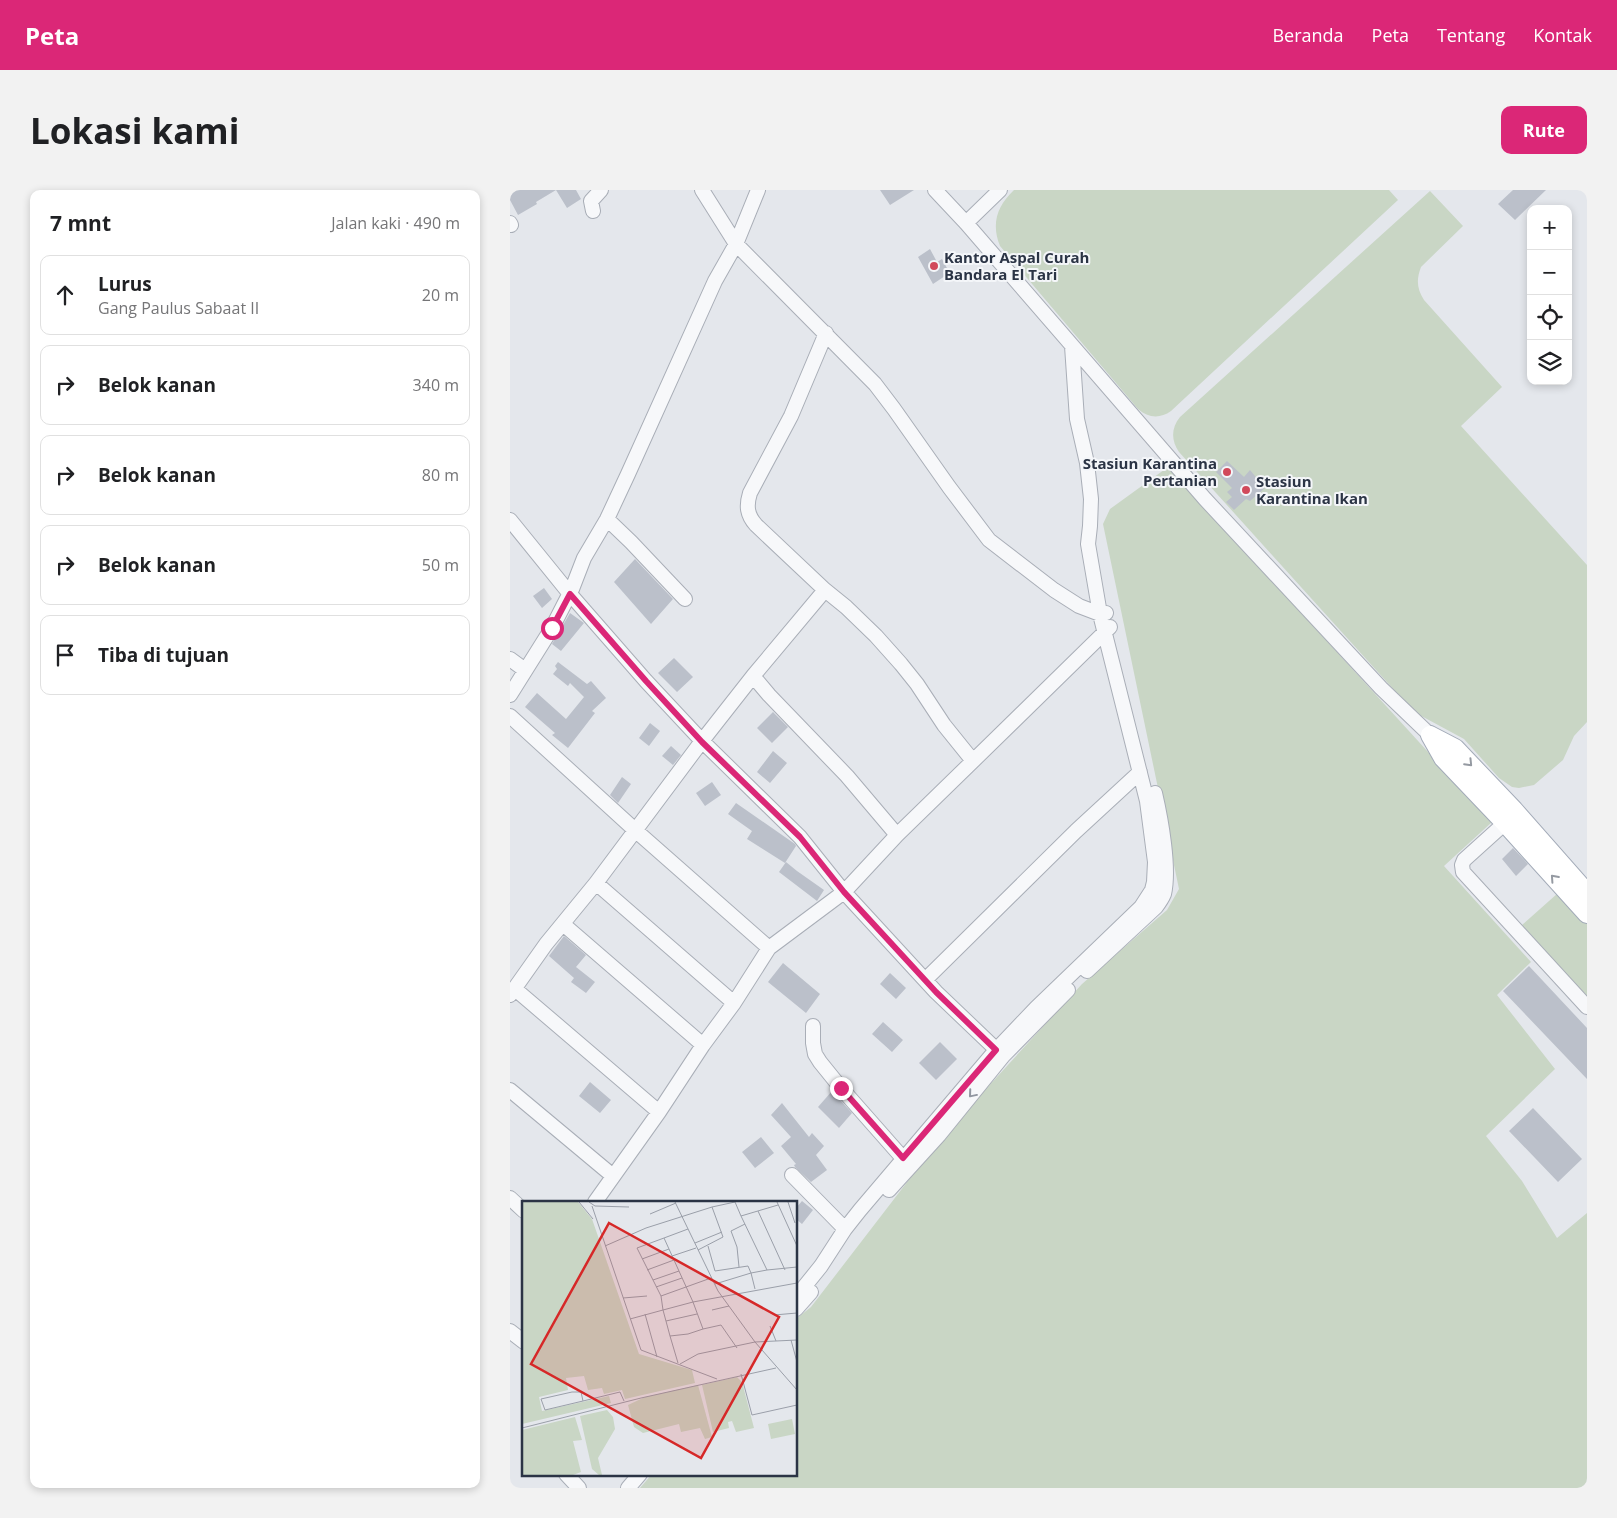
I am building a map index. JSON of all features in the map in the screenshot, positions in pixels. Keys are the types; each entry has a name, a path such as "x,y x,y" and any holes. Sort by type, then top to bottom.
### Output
{"main road":[{"path":"1430,735 1443,758 1587,893"},
{"path":"1507,818 1587,914"}],"street":[{"path":"593,211 591,201 602,190"},
{"path":"702,190 736,244 826,333 885,396 989,540 1054,590 1106,621 1156,798 1166,866 1163,895 1156,907 1000,1053"},
{"path":"510,695 552,628 570,594 584,558 606,519 716,281 736,244 758,190"},
{"path":"935,190 966,223 1205,498 1381,688 1430,735"},
{"path":"966,223 1000,190"},
{"path":"826,333 791,416 750,493 747,502 748,514 756,525 825,590 846,607 901,664 917,684 944,725 973,761"},
{"path":"798,1295 821,1266 845,1229 906,1162 1000,1053 1036,1008 1141,907 1149,898 1154,882 1155,862 1147,801 1088,544 1091,499 1087,464 1077,419 1072,346"},
{"path":"606,519 637,548 685,599"},
{"path":"510,520 570,594 702,742 800,837 844,892 925,980 970,1026 1000,1053"},
{"path":"660,1112 512,992 753,676 825,590"},
{"path":"596,1201 660,1112 703,1045 734,1004 769,948 844,892 897,835 973,761 1106,621"},
{"path":"510,659 525,670"},
{"path":"753,676 847,776 897,835"},
{"path":"510,716 635,830 769,948"},
{"path":"925,980 1069,838 1140,772"},
{"path":"1507,818 1464,860 1462,865 1463,872 1587,1007"},
{"path":"596,883 734,1004"},
{"path":"563,924 703,1045"},
{"path":"813,1026 812,1043 815,1054 820,1062 906,1162"},
{"path":"510,1090 613,1176"},
{"path":"798,1307 906,1162"},
{"path":"792,1175 845,1229"},
{"path":"510,1198 522,1209"},
{"path":"510,1331 522,1340"},
{"path":"568,1476 579,1488"},
{"path":"619,1488 628,1476"},
{"path":"628,1488 638,1476"}],"green space":[{"path":"1014,190 1389,190 1398,200 1171,411 1163,415 1150,416 1138,409 1000,246 996,230 997,216 1003,202"},
{"path":"1430,191 1463,226 1421,267 1418,276 1420,292 1424,300 1502,387 1461,426 1587,565 1587,722 1574,736 1563,760 1534,785 1519,788 1512,787 1499,778 1464,739 1414,712 1179,452 1173,439 1175,425 1180,417"},
{"path":"1168,467 1492,822 1444,866 1531,962 1497,995 1555,1069 1486,1136 1522,1181 1557,1238 1587,1213 1587,1488 640,1488 650,1476 798,1476 798,1317 811,1307 941,1138 1082,984 1167,910 1179,889 1103,524 1110,509"},
{"path":"1558,893 1587,924 1587,997 1522,925"}],"building":[{"path":"510,190 556,190 518,215 510,200"},
{"path":"556,190 576,190 581,199 567,208"},
{"path":"880,190 914,190 890,205"},
{"path":"1513,190 1546,190 1530,205 1527,205 1527,208 1515,220 1498,204"},
{"name":"Kantor Aspal Curah Bandara El Tari","path":"930,249 937,262 942,259 948,270 943,272 945,276 933,284 918,257"},
{"name":"Stasiun Karantina Ikan","path":"1227,461 1244,477 1250,470 1265,488 1250,501 1246,499 1234,510 1226,502 1232,497 1227,492 1232,488 1216,472"},
{"path":"635,559 673,599 651,624 614,582"},
{"path":"544,588 552,599 542,608 533,596"},
{"path":"570,613 584,623 561,651 552,644"},
{"path":"674,658 693,677 677,692 658,673"},
{"path":"558,662 587,684 591,681 606,698 592,711 595,713 568,748 552,735 555,733 525,707 537,693 566,719 584,697 570,683 568,686 553,674 557,669 555,666"},
{"path":"773,712 788,727 772,743 757,728"},
{"path":"650,723 660,731 649,746 639,738"},
{"path":"671,746 681,755 673,765 662,756"},
{"path":"773,751 787,763 770,783 757,772"},
{"path":"622,777 631,784 618,803 610,795"},
{"path":"712,782 721,795 705,806 696,793"},
{"path":"736,803 795,844 796,846 785,863 747,839 752,831 728,814"},
{"path":"1513,848 1528,864 1516,876 1502,859"},
{"path":"786,862 824,890 817,901 779,872"},
{"path":"564,936 586,955 576,967 595,982 586,993 571,982 574,978 549,956"},
{"path":"783,963 820,994 806,1013 768,982"},
{"path":"1529,966 1587,1028 1587,1079 1503,991"},
{"path":"890,973 906,988 896,999 880,984"},
{"path":"883,1022 903,1040 892,1052 872,1034"},
{"path":"940,1042 957,1059 936,1080 919,1063"},
{"path":"590,1082 611,1100 600,1113 579,1096"},
{"path":"832,1091 852,1113 839,1128 818,1107"},
{"path":"782,1103 809,1137 812,1133 824,1146 816,1155 827,1170 811,1182 795,1167 794,1165 796,1164 781,1146 791,1137 771,1115"},
{"path":"1533,1108 1582,1159 1558,1182 1509,1131"},
{"path":"761,1137 774,1153 755,1168 742,1152"},
{"path":"802,1201 813,1210 802,1224 798,1221 798,1206"}],"place":[{"name":"Kantor Aspal Curah Bandara El Tari","path":"934,266"},
{"name":"Stasiun Karantina Pertanian","path":"1227,472"},
{"name":"Stasiun Karantina Ikan","path":"1246,490"}],"route":[{"path":"552,628 570,594 702,742 800,837 844,892 936,992 996,1050 903,1158 841,1088"}]}
